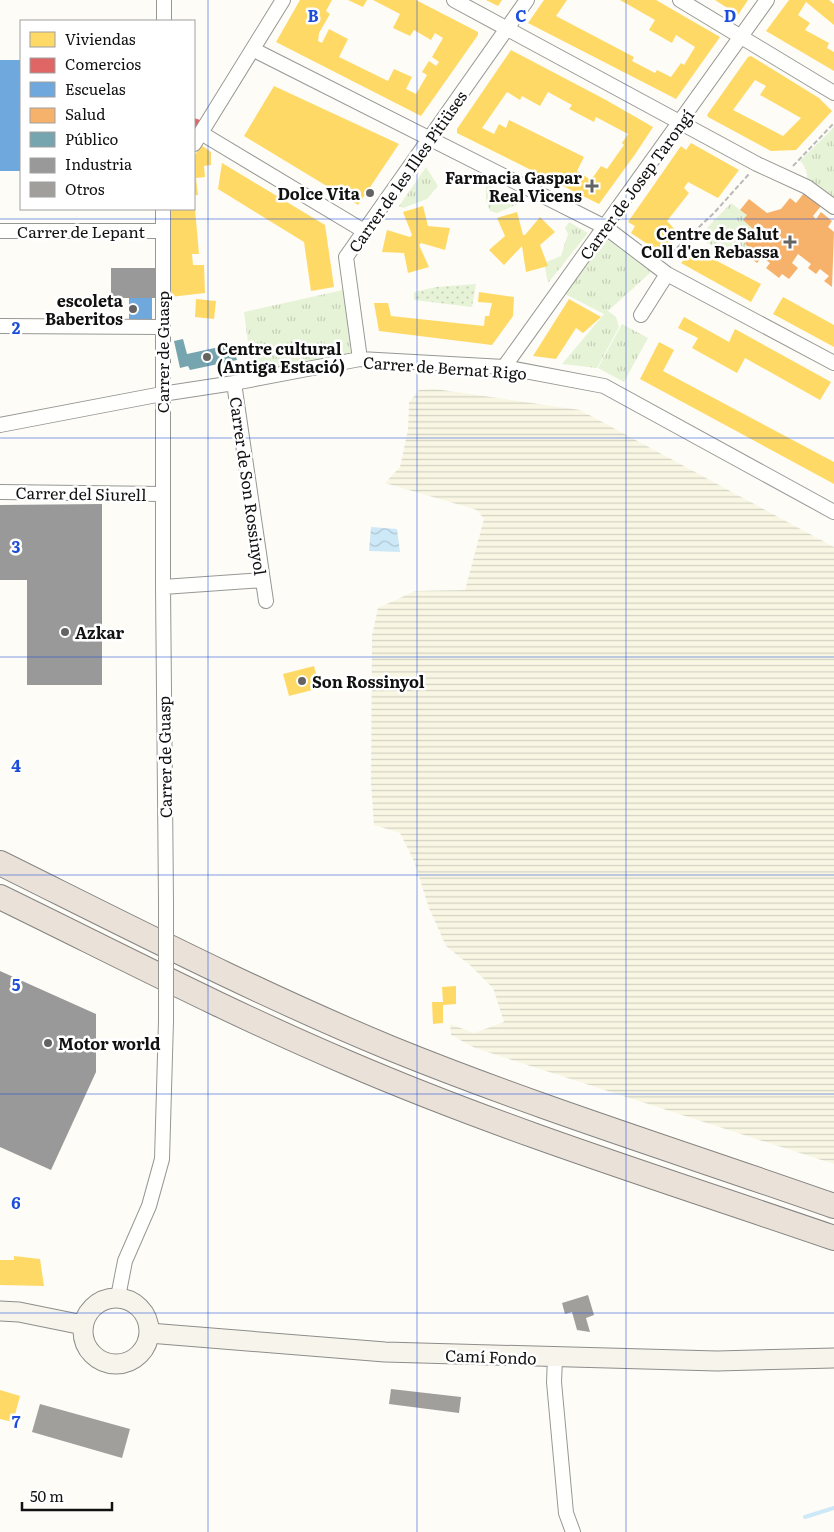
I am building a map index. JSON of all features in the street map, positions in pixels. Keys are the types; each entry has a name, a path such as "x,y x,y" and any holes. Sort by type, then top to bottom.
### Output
{"highway":[{"path":"0,863 248,984 388,1047 499,1090 834,1206"},
{"path":"0,897 239,1013 371,1073 531,1134 834,1238"}],"street":[{"path":"164,0 164,20"},
{"path":"283,0 254,50 197,138 364,231"},
{"path":"454,0 757,164 807,187 834,207"},
{"name":"Carrer de les Illes Pitiüses","path":"360,360 346,257 528,0"},
{"path":"680,0 834,93"},
{"name":"Carrer de Josep Tarongí","path":"504,367 768,0"},
{"path":"254,50 605,227 662,270 834,362"},
{"name":"Carrer de Guasp","path":"118,1298 125,1261 149,1206 162,1159 166,1021 162,587 163,210"},
{"name":"Carrer de Lepant","path":"0,231 163,231"},
{"path":"640,315 662,270"},
{"path":"0,326 162,327"},
{"name":"Carrer de Bernat Rigo","path":"234,383 360,360 504,367 604,386 834,512"},
{"name":"Carrer de Son Rossinyol","path":"0,425 162,394 234,383 266,601"},
{"name":"Carrer del Siurell","path":"0,492 162,494"},
{"path":"162,587 263,580"},
{"path":"118,1298 133,1302 144,1313 149,1333 147,1342 135,1358 117,1364 107,1363 91,1352 83,1335 83,1325 92,1308 99,1302 118,1298"},
{"path":"0,1311 19,1312 83,1325"},
{"name":"Camí Fondo","path":"149,1333 385,1352 717,1361 834,1358"},
{"path":"555,1358 554,1382 565,1504 573,1532"}],"path":[{"path":"782,176 834,123"},
{"path":"662,270 757,164"}],"shaded area":[{"path":"435,389 580,410 834,547 834,1164 475,1048 451,1035 450,1024 474,1033 504,1022 493,988 471,966 446,946 429,908 414,861 400,833 374,825 371,783 372,636 378,608 415,591 465,590 484,519 477,510 385,483 400,467 408,430 409,402 419,390"}],"green space":[{"path":"834,127 834,204 807,185 806,172 800,161"},
{"path":"426,167 438,186 427,199 403,208 399,206"},
{"path":"486,184 522,199 518,204 497,213 490,211 486,200"},
{"path":"731,203 747,215 743,220 753,228 758,223 767,230 759,240 752,235 745,244 751,249 742,260 700,239 704,231"},
{"path":"569,222 588,233 548,283 544,263 561,256 568,234 565,228"},
{"path":"607,239 651,272 608,311 616,317 619,327 597,368 562,364 604,314 563,293 602,241"},
{"path":"476,284 472,307 414,300 414,292 436,287"},
{"path":"343,290 351,352 346,356 252,373 244,312"},
{"path":"622,324 648,338 624,382 598,368"}],"water":[{"path":"371,527 397,529 400,552 369,551"}],"building: Viviendas":[{"path":"300,0 332,0 326,11 330,14 319,33 318,41 322,43 329,29 348,39 339,57 388,81 394,69 412,77 406,89 416,94 427,75 422,72 429,61 436,66 439,62 432,57 443,38 435,33 431,40 414,30 410,36 393,28 400,14 373,0 416,0 478,32 478,35 421,116 276,42"},
{"path":"348,0 367,0 363,7"},
{"path":"486,0 502,0 498,6"},
{"path":"544,0 567,0 556,16 634,57 632,61 655,73 657,70 671,77 681,63 684,65 695,47 676,35 672,43 649,30 655,20 620,0 656,0 720,37 676,99 528,23"},
{"path":"715,0 748,0 738,15"},
{"path":"789,0 829,0 834,4 834,25 806,2 798,15 810,23 805,30 829,43 827,48 834,52 834,71 766,31"},
{"path":"511,50 653,127 599,204 457,133 457,129","holes":["507,92 520,100 522,96 540,106 548,92 572,105 569,109 594,122 596,117 628,134 622,143 624,145 607,169 601,166 591,180 577,171 584,157 509,120 506,128 499,124 494,134 482,128"]},
{"path":"751,56 819,98 832,111 796,150 771,151 708,117 707,115 748,57","holes":["755,80 766,86 760,95 801,118 783,136 733,110"]},
{"path":"274,86 399,144 358,205 244,136"},
{"path":"691,143 739,170 718,198 688,182 684,188 689,193 667,221 680,235 662,254 631,233 635,226 628,222 681,146 686,150"},
{"path":"201,145 211,152 211,165 204,166 205,177 196,178 198,195 195,195 195,155"},
{"path":"222,163 325,225 334,287 311,291 304,242 218,189"},
{"path":"423,206 428,226 450,228 445,250 421,243 419,245 429,267 408,273 404,253 382,252 387,230 410,237 412,235 403,212"},
{"path":"195,209 199,254 192,254 193,265 204,265 205,293 170,297 169,210"},
{"path":"517,212 523,235 540,217 555,232 540,245 548,266 526,272 522,246 504,265 489,250 505,236 497,218"},
{"path":"694,249 761,284 751,302 681,263"},
{"path":"479,292 514,297 513,316 492,345 379,331 374,303 388,303 391,316 484,326 485,316 489,316 492,303 478,302"},
{"path":"783,297 834,325 834,347 773,314"},
{"path":"196,299 216,301 214,319 195,317"},
{"path":"569,299 601,317 583,333 576,328 556,359 533,356"},
{"path":"684,317 729,342 735,329 831,382 820,400 745,358 737,373 692,348 698,338 678,328"},
{"path":"659,342 674,350 663,371 834,462 834,484 640,379"},
{"name":"Son Rossinyol","path":"314,666 320,688 289,696 283,674"},
{"path":"456,986 456,1004 443,1005 443,1023 433,1024 432,1002 443,1002 442,987"},
{"path":"14,1256 40,1259 44,1286 0,1285 0,1260 14,1260"},
{"path":"0,1390 20,1396 13,1422 0,1419"}],"building: Comercios":[{"path":"195,118 200,120 195,128"}],"building: Escuelas":[{"path":"0,60 20,60 20,171 0,171"},
{"path":"129,298 152,298 152,320 129,320"}],"building: Salud":[{"name":"Centre de Salut Coll d'en Rebassa","path":"804,193 821,206 813,216 816,219 821,212 832,221 828,227 834,232 832,287 824,281 829,276 820,269 816,274 808,268 811,264 798,254 792,263 798,268 789,279 782,274 779,278 766,268 770,263 762,257 757,263 747,255 751,249 745,244 752,234 759,240 767,230 758,223 753,229 743,220 747,215 740,210 749,199 767,213 781,209 790,198 796,203"}],"building: Público":[{"name":"Centre cultural (Antiga Estació)","path":"183,339 187,354 233,344 237,360 190,370 188,366 180,368 174,341"}],"building: Industria":[{"path":"111,268 156,268 156,298 111,298"},
{"name":"Azkar","path":"102,504 102,685 27,685 27,580 0,580 0,505"},
{"name":"Motor world","path":"0,971 96,1014 96,1072 51,1170 0,1147"}],"building: Otros":[{"path":"588,1295 594,1315 586,1318 590,1332 577,1330 572,1312 565,1314 562,1303"},
{"path":"391,1389 461,1397 459,1413 389,1404"},
{"path":"40,1404 130,1429 122,1458 32,1432"}],"waterway":[{"path":"805,1517 834,1508"}],"place":[{"name":"Farmacia Gaspar Real Vicens","path":"592,186"},
{"name":"Dolce Vita","path":"370,193"},
{"name":"Centre de Salut Coll d'en Rebassa","path":"790,242"},
{"name":"escoleta Baberitos","path":"133,309"},
{"name":"Centre cultural (Antiga Estació)","path":"207,357"},
{"name":"Azkar","path":"65,632"},
{"name":"Son Rossinyol","path":"302,681"},
{"name":"Motor world","path":"48,1043"}]}
